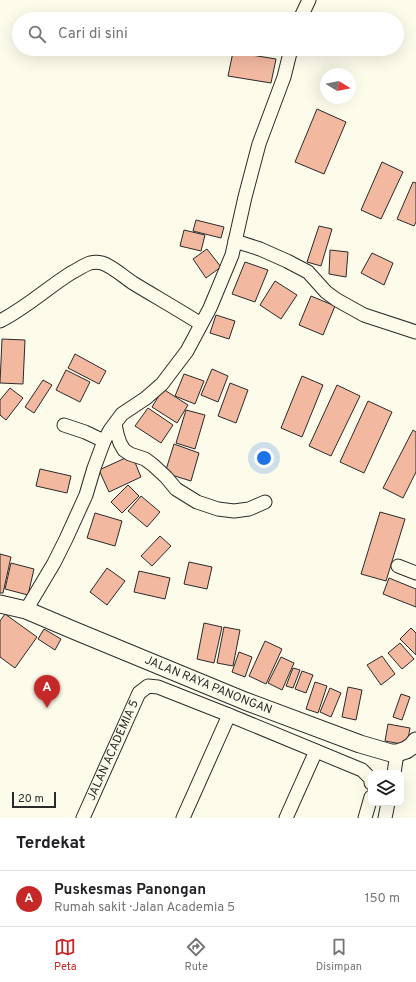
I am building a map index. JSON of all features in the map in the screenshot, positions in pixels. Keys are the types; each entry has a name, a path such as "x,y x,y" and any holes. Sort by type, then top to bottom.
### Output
{"street":[{"path":"303,12 309,0"},
{"path":"26,610 51,569 66,539 86,495 94,468 104,441 110,430 122,414 150,395 162,384 187,351 210,308 226,272 232,254 259,144 284,77 289,56"},
{"path":"235,241 260,249 308,272 326,292 364,315 416,332"},
{"path":"0,321 28,304 63,278 85,265 97,262 110,266 134,283 201,324"},
{"path":"114,424 118,439 124,450 130,454 145,459 166,477 176,489 198,502 218,509 234,511 249,509 266,502"},
{"path":"64,425 104,441"},
{"path":"398,566 416,573"},
{"name":"JALAN RAYA PANONGAN","path":"0,604 26,610 245,702 360,744 391,753 398,753"},
{"name":"JALAN ACADEMIA 5","path":"83,818 139,693 148,686 158,687 229,715"},
{"path":"183,818 229,715 362,770 368,776"},
{"path":"395,770 398,753 412,746 416,740"},
{"path":"286,818 316,751"},
{"path":"365,818 368,806"},
{"path":"385,818 387,806"}],"building":[{"path":"232,56 258,56 276,59 271,83 228,76"},
{"path":"317,109 346,122 324,174 295,162"},
{"path":"382,162 403,172 381,219 361,210"},
{"path":"413,182 416,183 416,222 414,226 397,219"},
{"path":"196,220 224,227 221,238 193,231"},
{"path":"319,226 332,229 321,266 307,262"},
{"path":"184,230 205,235 201,251 180,246"},
{"path":"207,249 221,267 206,278 193,259"},
{"path":"330,250 348,252 346,277 329,274"},
{"path":"372,253 393,263 384,285 361,273"},
{"path":"245,262 268,270 255,302 232,294"},
{"path":"275,281 297,295 281,319 260,305"},
{"path":"311,296 335,306 323,335 299,325"},
{"path":"216,315 235,321 229,339 210,333"},
{"path":"2,339 25,340 23,384 0,383"},
{"path":"75,354 106,371 99,384 68,368"},
{"path":"212,369 228,376 218,402 201,395"},
{"path":"66,370 90,382 80,402 56,390"},
{"path":"184,374 204,381 195,404 175,396"},
{"path":"302,376 323,385 302,437 281,428"},
{"path":"43,380 52,385 34,413 25,407"},
{"path":"230,383 248,390 236,423 218,416"},
{"path":"337,385 360,396 331,456 309,446"},
{"path":"10,388 23,398 6,420 0,415 0,400"},
{"path":"163,389 188,405 177,423 152,407"},
{"path":"368,401 392,412 364,473 340,462"},
{"path":"148,408 173,425 161,443 135,426"},
{"path":"186,410 205,415 195,449 176,443"},
{"path":"413,430 416,432 416,472 403,498 383,488"},
{"path":"174,444 199,453 191,481 165,473"},
{"path":"132,455 141,477 109,492 99,470"},
{"path":"40,469 71,476 67,493 36,486"},
{"path":"128,485 139,496 122,513 111,502"},
{"path":"141,496 160,512 147,527 128,511"},
{"path":"380,512 405,519 386,581 361,574"},
{"path":"95,513 122,521 115,546 87,538"},
{"path":"160,536 171,546 152,566 141,556"},
{"path":"0,554 11,557 3,593 0,593"},
{"path":"189,562 212,567 207,589 184,584"},
{"path":"11,563 34,569 28,595 5,589"},
{"path":"107,568 125,581 107,605 90,592"},
{"path":"139,571 170,578 165,599 134,592"},
{"path":"389,578 416,589 416,607 383,594"},
{"path":"5,614 37,637 15,668 0,657 0,621"},
{"path":"204,623 222,627 214,663 197,659"},
{"path":"224,627 240,630 233,666 217,663"},
{"path":"411,628 416,633 416,655 400,639"},
{"path":"44,629 61,639 55,650 38,639"},
{"path":"265,641 282,649 266,684 249,676"},
{"path":"400,643 414,659 402,669 388,653"},
{"path":"239,652 252,657 245,677 232,672"},
{"path":"382,656 395,674 381,685 367,665"},
{"path":"281,657 294,663 282,690 268,683"},
{"path":"293,668 300,670 293,688 286,686"},
{"path":"302,671 313,675 306,693 295,689"},
{"path":"315,682 327,686 318,713 306,709"},
{"path":"348,687 362,690 356,720 342,717"},
{"path":"330,688 341,693 331,717 320,712"},
{"path":"401,694 410,697 402,720 393,717"},
{"path":"388,724 410,728 407,745 385,741"}],"place":[{"name":"Puskesmas Panongan","path":"47,708"}]}
